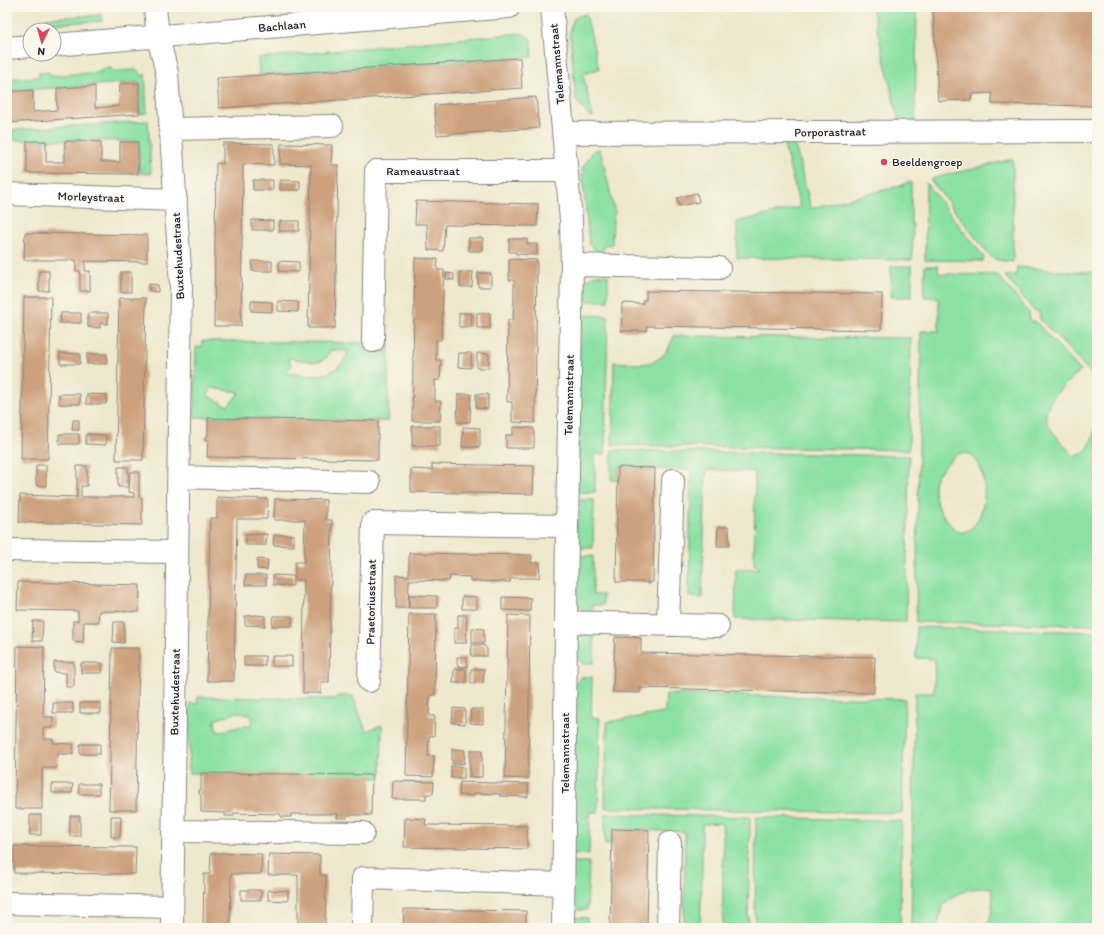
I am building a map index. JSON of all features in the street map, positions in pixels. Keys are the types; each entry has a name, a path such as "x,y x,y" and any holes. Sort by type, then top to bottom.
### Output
{"street":[{"name":"Buxtehudestraat","path":"7,903 172,917 181,285 166,72 158,37 155,7"},
{"name":"Bachlaan","path":"62,43 158,37 509,7"},
{"name":"Telemannstraat","path":"552,7 571,220 572,265 567,526 563,928"},
{"path":"7,48 22,47"},
{"path":"170,129 332,126"},
{"name":"Porporastraat","path":"564,134 1097,131"},
{"name":"Rameaustraat","path":"373,340 376,171 567,171"},
{"name":"Morleystraat","path":"7,194 176,200"},
{"path":"572,265 719,268"},
{"path":"178,477 369,482"},
{"path":"668,625 673,480"},
{"name":"Praetoriusstraat","path":"369,681 373,522 567,526"},
{"path":"7,550 177,552"},
{"path":"566,622 718,626"},
{"path":"173,831 363,833"},
{"path":"668,928 670,844"},
{"path":"362,928 363,878 564,884"}],"green space":[{"path":"872,7 917,7 915,123 899,123"},
{"path":"586,14 599,69 583,74 593,117 589,116 576,100 570,35 571,26 575,17"},
{"path":"102,15 102,21 62,23 46,22 46,18"},
{"path":"522,33 531,39 532,57 259,75 258,58"},
{"path":"111,68 112,71 137,70 142,76 145,74 147,113 140,114 140,82 7,91 7,79 39,77 39,73 49,72 50,76 101,72 101,69"},
{"path":"148,121 151,174 139,173 139,141 12,140 12,130"},
{"path":"783,141 794,141 811,208 911,182 911,224 913,224 912,260 737,258 737,222 800,207"},
{"path":"600,149 615,213 613,216 612,245 604,245 603,251 598,252 589,244 582,169 594,150"},
{"path":"1013,159 1013,262 997,260 990,256 930,179"},
{"path":"926,183 984,257 983,261 925,260"},
{"path":"891,266 912,266 912,297 891,297"},
{"path":"925,266 938,266 939,274 998,275 1029,313 1030,322 1035,321 1081,371 1057,393 1048,408 1046,415 1049,426 1074,456 1085,452 1089,447 1093,436 1096,417 1097,625 916,622 921,331 939,331 939,298 924,297","holes":["963,453 973,457 979,466 983,478 983,506 979,518 972,528 959,532 951,525 937,505 934,482 938,474 955,456"]},
{"path":"1017,267 1073,272 1097,272 1097,389 1089,371 1040,319 1039,311 1034,311 1005,276 1016,275"},
{"path":"596,275 608,275 608,301 588,301 581,293 585,282"},
{"path":"587,315 608,316 605,454 595,454 595,492 577,492 580,323"},
{"path":"674,336 911,338 909,450 612,445 614,362 643,364 657,360 664,355"},
{"path":"202,341 389,343 388,421 194,417 196,347 202,347","holes":["330,350 348,351 344,360 334,370 314,376 285,373 292,365 287,358 319,362 327,357","211,388 239,392 239,393 228,406 208,396"]},
{"path":"612,450 909,456 906,622 735,619 736,569 758,569 758,565 754,565 755,472 706,470 702,598 690,597 691,470 619,467 618,481 611,480"},
{"path":"577,500 594,500 593,548 576,548"},
{"path":"576,556 593,556 593,595 603,595 603,605 592,605 592,613 583,611 576,602"},
{"path":"916,627 1097,632 1097,777 1090,790 1089,810 1097,830 1097,928 986,928 992,908 992,888 979,888 965,891 947,901 942,908 937,928 911,928 915,693 934,693 935,659 916,658"},
{"path":"602,631 602,634 594,634 594,663 582,663 575,655 578,637 583,633"},
{"path":"582,677 592,677 591,717 600,718 598,812 590,812 589,854 571,854 574,684"},
{"path":"666,694 905,699 902,813 605,808 607,722 664,713"},
{"path":"337,696 353,696 366,731 382,725 381,778 189,773 190,703 197,704 198,697 336,699","holes":["237,712 252,716 250,726 238,727 218,732 216,729 215,720"]},
{"path":"605,814 750,817 748,928 723,928 723,833 722,825 720,823 702,824 700,928 684,928 685,832 612,829 612,844 605,844"},
{"path":"756,817 902,821 900,928 755,928"},
{"path":"571,862 589,862 587,910 570,910"},
{"path":"570,917 587,918 587,928 570,928"}],"building":[{"path":"933,7 1097,7 1097,106 992,104 992,93 971,94 971,100 938,101"},
{"path":"520,58 522,88 219,108 217,78"},
{"path":"139,83 139,114 7,123 7,92 33,90 33,112 57,110 57,88 95,86 95,108 119,106 120,84"},
{"path":"536,97 539,128 437,135 434,105"},
{"path":"27,141 46,141 46,162 65,162 65,141 101,142 101,162 120,162 120,142 138,142 138,174 27,173"},
{"path":"223,143 274,144 274,165 243,164 241,326 214,326 216,163 223,164"},
{"path":"281,144 332,145 331,165 338,165 335,328 308,328 311,165 280,164"},
{"path":"253,180 273,180 273,190 253,190"},
{"path":"280,180 300,181 300,190 280,190"},
{"path":"697,193 699,202 679,206 677,198"},
{"path":"416,201 538,204 537,226 445,225 443,251 428,250 427,224 415,224"},
{"path":"252,220 273,221 273,230 252,230"},
{"path":"280,221 299,221 299,231 279,231"},
{"path":"25,233 147,235 147,262 85,261 85,271 90,271 90,291 80,291 80,271 76,271 76,260 24,260"},
{"path":"469,238 483,238 483,251 469,251"},
{"path":"509,239 527,239 527,244 537,244 537,255 516,254 516,252 509,252"},
{"path":"415,258 438,259 437,270 444,270 441,340 436,340 436,360 441,360 440,380 435,380 435,401 441,401 440,421 412,421"},
{"path":"509,259 537,260 535,423 512,422 512,402 507,402 508,320 513,320 514,300 514,280 509,280"},
{"path":"252,261 272,261 272,271 252,271"},
{"path":"279,261 299,262 299,272 279,271"},
{"path":"39,271 49,271 49,291 39,291"},
{"path":"121,272 131,272 131,292 121,292"},
{"path":"460,272 473,272 472,287 460,287"},
{"path":"446,273 454,274 454,280 446,279"},
{"path":"478,273 491,273 491,287 478,287"},
{"path":"149,284 158,285 158,292 149,291"},
{"path":"646,291 882,294 881,330 647,326 646,331 621,331 622,303 643,304 643,300 646,300"},
{"path":"24,297 51,297 48,459 21,459"},
{"path":"119,298 146,298 143,460 116,460"},
{"path":"251,301 272,302 272,312 251,311"},
{"path":"278,301 298,302 298,312 278,311"},
{"path":"61,313 81,313 81,323 60,323"},
{"path":"88,313 108,313 108,324 100,323 100,328 88,327"},
{"path":"459,313 472,313 471,327 459,327"},
{"path":"477,313 490,313 490,328 477,328"},
{"path":"60,353 80,354 80,364 60,364"},
{"path":"459,353 471,353 471,368 458,367"},
{"path":"477,353 489,354 489,368 477,368"},
{"path":"87,354 107,354 107,364 87,364"},
{"path":"59,394 80,394 80,404 59,404"},
{"path":"87,394 107,395 106,404 86,404"},
{"path":"458,394 471,394 470,422 457,422"},
{"path":"476,394 488,394 488,409 476,408"},
{"path":"208,418 378,421 378,460 207,457 208,439 205,440 205,436 208,436"},
{"path":"73,420 79,420 79,430 72,430"},
{"path":"412,426 440,426 440,446 412,446"},
{"path":"463,427 480,428 480,447 462,447"},
{"path":"513,427 534,429 534,448 506,448 506,435 513,435"},
{"path":"59,434 79,434 79,444 59,444"},
{"path":"86,434 106,435 106,445 86,444"},
{"path":"432,464 534,466 533,494 411,492 411,469 432,470"},
{"path":"36,465 46,465 46,486 36,485"},
{"path":"77,466 87,466 87,486 81,486 81,497 134,497 134,493 129,492 130,472 139,472 139,497 142,498 142,525 19,523 20,495 77,497"},
{"path":"118,467 128,467 128,487 118,487"},
{"path":"618,467 655,468 653,582 650,582 650,584 648,584 648,582 616,582"},
{"path":"217,497 268,499 267,519 237,519 234,681 207,681 210,518 217,518"},
{"path":"275,499 326,500 326,520 332,520 329,682 321,682 321,693 303,693 304,580 295,580 295,562 304,562 305,520 274,520"},
{"path":"718,527 729,527 729,546 717,546"},
{"path":"267,534 266,545 246,545 246,535"},
{"path":"274,535 294,535 294,546 273,545"},
{"path":"409,553 532,555 531,563 540,562 539,578 511,578 510,582 470,581 470,577 450,576 449,581 409,580 408,608 396,608 396,575 409,576"},
{"path":"257,559 268,560 267,570 257,569"},
{"path":"246,575 266,575 266,585 245,585"},
{"path":"273,575 293,576 293,586 273,585"},
{"path":"18,582 140,585 139,612 99,611 98,622 84,622 83,642 73,641 73,621 78,621 78,611 17,610"},
{"path":"409,595 437,596 437,608 409,608"},
{"path":"462,596 477,597 477,609 462,609"},
{"path":"502,597 531,598 530,611 502,610"},
{"path":"409,614 436,614 435,695 430,695 429,716 435,716 434,736 429,736 428,756 434,756 433,777 406,776"},
{"path":"458,615 467,615 466,643 454,643 454,628 458,628"},
{"path":"508,615 530,616 528,779 505,778"},
{"path":"245,616 265,616 265,626 245,625"},
{"path":"273,616 292,616 292,626 272,626"},
{"path":"33,621 43,621 42,641 32,641"},
{"path":"114,622 124,622 124,643 113,642"},
{"path":"472,628 484,629 484,643 472,643"},
{"path":"615,637 641,638 641,653 875,657 874,693 642,688 640,688 640,693 613,692"},
{"path":"472,645 484,645 487,649 487,656 471,656"},
{"path":"17,646 44,647 43,717 53,717 53,728 43,728 43,739 53,739 53,743 73,744 73,754 58,754 57,768 42,768 42,809 15,809"},
{"path":"112,648 139,648 136,810 109,810"},
{"path":"244,656 265,656 265,666 244,666"},
{"path":"272,656 292,656 292,666 272,666"},
{"path":"457,657 467,657 467,667 459,667"},
{"path":"54,662 74,662 74,687 66,687 66,673 54,672"},
{"path":"81,663 102,663 102,673 81,673"},
{"path":"454,669 466,669 466,683 453,683"},
{"path":"471,669 484,669 483,683 471,684"},
{"path":"53,703 73,703 73,713 53,713"},
{"path":"80,703 101,703 101,713 80,713"},
{"path":"453,708 465,709 465,724 452,723"},
{"path":"471,709 483,709 483,724 470,723"},
{"path":"80,744 100,744 100,754 80,754"},
{"path":"452,749 465,750 464,764 452,764"},
{"path":"470,750 482,750 482,777 470,777"},
{"path":"451,766 464,767 464,778 451,778"},
{"path":"201,773 372,775 371,815 347,815 347,818 337,818 338,814 291,814 291,817 281,817 281,814 234,813 234,816 225,816 225,813 201,812 201,795 199,794 199,790 201,790"},
{"path":"393,781 434,782 433,794 426,794 426,799 392,799"},
{"path":"460,782 528,784 528,797 474,793 474,796 459,795"},
{"path":"52,784 73,784 72,793 52,793"},
{"path":"79,784 99,784 99,794 79,794"},
{"path":"30,815 41,815 41,835 30,835"},
{"path":"70,816 80,816 80,836 70,836"},
{"path":"111,816 121,816 120,837 111,837"},
{"path":"405,818 426,819 425,825 527,826 527,849 404,847"},
{"path":"612,829 649,830 647,928 610,928"},
{"path":"14,846 136,847 135,874 14,873"},
{"path":"211,853 262,854 261,874 231,874 230,928 203,928 204,874 210,874"},
{"path":"269,854 320,855 320,875 326,875 325,928 298,928 298,875 268,875"},
{"path":"241,890 261,890 261,900 241,900"},
{"path":"268,890 288,891 288,901 268,900"},
{"path":"404,909 526,911 526,928 403,928"}],"place":[{"name":"Beeldengroep","path":"884,162"}]}
